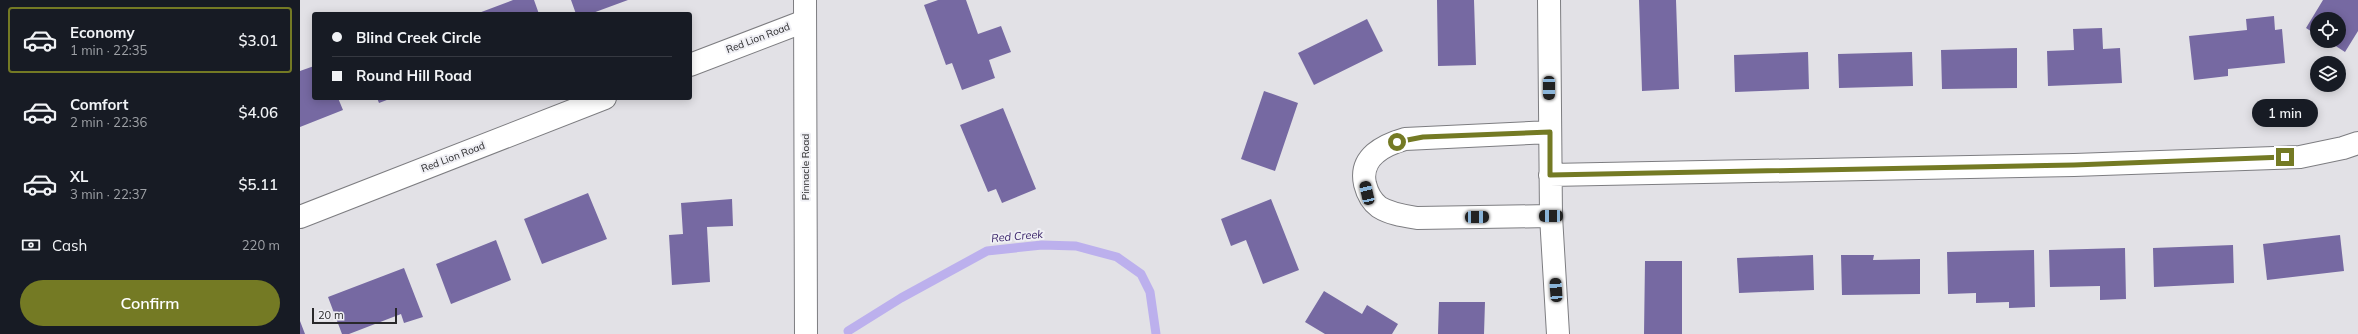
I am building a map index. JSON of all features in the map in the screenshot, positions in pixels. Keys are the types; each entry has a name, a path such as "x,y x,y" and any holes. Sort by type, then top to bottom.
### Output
{"street":[{"path":"1549,0 1551,216 1558,334"},
{"name":"Red Lion Road","path":"692,64 805,10"},
{"name":"Pinnacle Road","path":"805,10 806,334"},
{"name":"Red Lion Road","path":"300,217 600,100"},
{"path":"1550,132 1405,139 1388,144 1375,152 1366,163 1364,177 1367,193 1379,207 1397,215 1417,218 1551,216"},
{"path":"1550,175 2066,166 2300,157 2343,148 2358,143"}],"building":[{"path":"513,0 534,0 538,12 481,12"},
{"path":"571,0 628,0 595,12 575,12"},
{"path":"938,0 966,0 978,34 1001,26 1011,52 989,60 995,78 962,90 952,63 946,65 924,5"},
{"path":"1437,0 1474,0 1476,65 1438,66"},
{"path":"1639,0 1676,0 1679,89 1642,91"},
{"path":"2323,0 2358,0 2358,31 2345,52 2339,48 2346,48 2346,12 2316,12"},
{"path":"2274,16 2275,30 2282,29 2285,63 2228,69 2228,76 2194,80 2189,36 2247,30 2246,19"},
{"path":"1367,19 1383,51 1314,85 1298,53"},
{"path":"2310,21 2310,31 2306,28"},
{"path":"2102,28 2103,49 2120,48 2122,83 2048,86 2047,51 2074,50 2073,29"},
{"path":"2017,48 2017,88 1942,89 1941,50"},
{"path":"1808,52 1809,89 1735,92 1734,55"},
{"path":"1912,52 1913,86 1839,88 1838,54"},
{"path":"312,67 312,100 339,100 343,110 300,127 300,71"},
{"path":"1264,91 1298,103 1275,171 1241,159"},
{"path":"378,100 387,100 379,103"},
{"path":"1003,108 1036,189 1002,203 996,189 988,192 960,125"},
{"path":"588,193 607,239 542,264 524,219"},
{"path":"732,199 733,226 707,227 710,282 672,285 669,235 683,234 681,203"},
{"path":"1271,199 1299,270 1263,284 1246,240 1231,246 1221,219"},
{"path":"2340,235 2344,271 2267,280 2263,244"},
{"path":"496,240 511,280 451,304 436,264"},
{"path":"2233,245 2234,283 2154,287 2153,248"},
{"path":"2125,248 2126,299 2100,300 2100,286 2050,287 2049,250"},
{"path":"2034,250 2035,307 2009,308 2009,302 1976,303 1976,293 1948,294 1947,252"},
{"path":"1813,255 1814,290 1739,293 1737,258"},
{"path":"1841,255 1874,255 1873,260 1920,259 1920,294 1842,295"},
{"path":"1645,261 1682,261 1682,334 1644,334"},
{"path":"404,268 423,317 404,323 401,314 349,334 342,334 328,297"},
{"path":"1324,291 1362,314 1367,305 1398,324 1392,334 1325,334 1305,322"},
{"path":"1439,302 1485,302 1484,334 1438,334"},
{"path":"300,321 305,334 300,334"}],"waterway":[{"name":"Red Creek","path":"848,331 901,298 987,251 1042,245 1076,246 1117,257 1141,274 1150,292 1156,334"}],"route":[{"path":"1397,142 1405,139 1423,137 1550,132 1550,175 2074,165 2285,157"}]}
